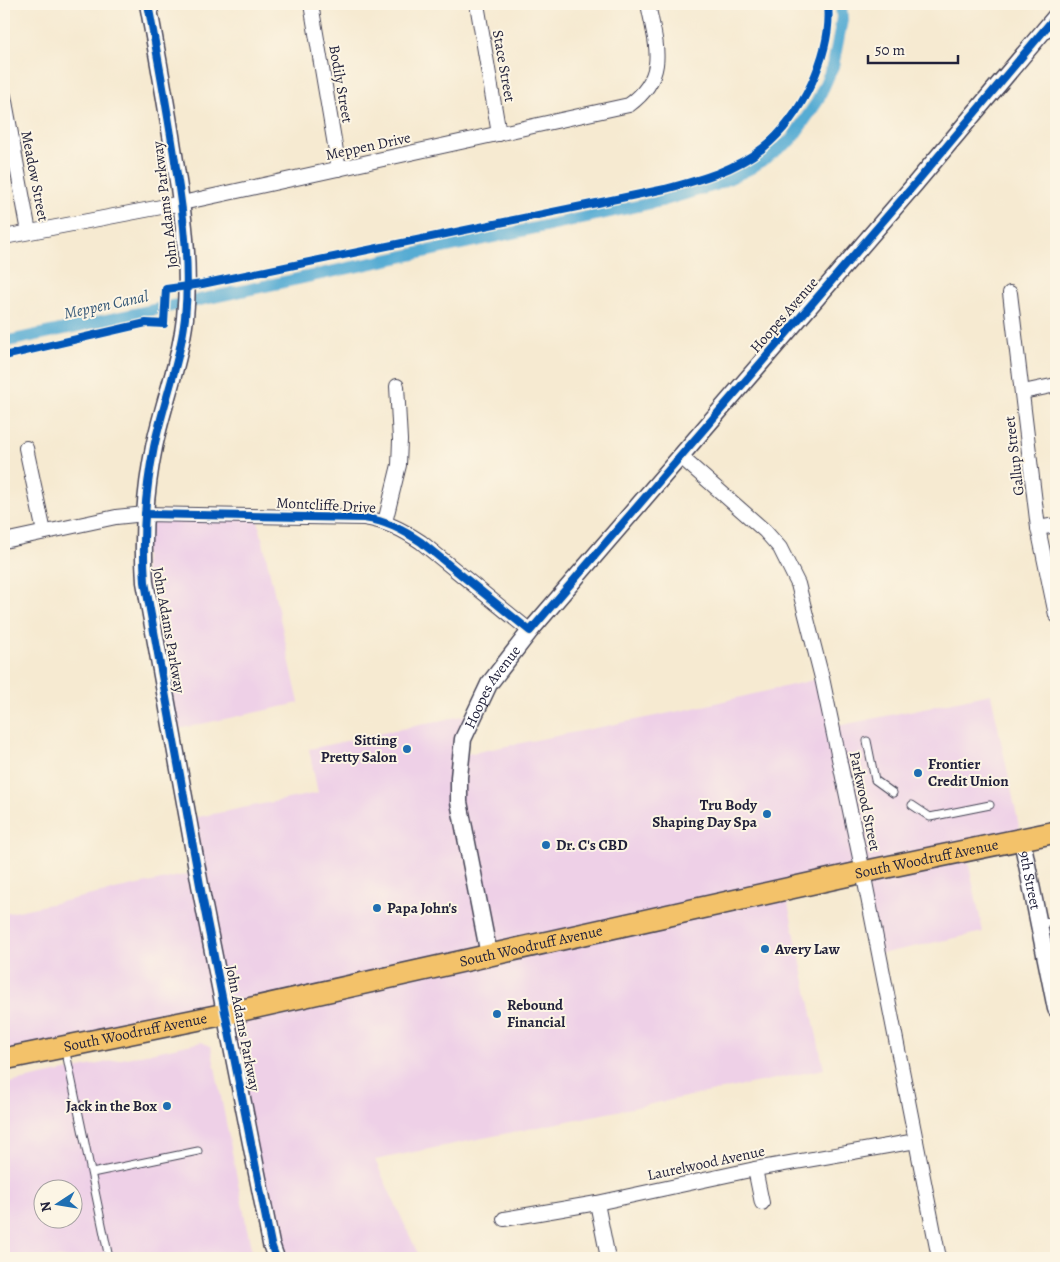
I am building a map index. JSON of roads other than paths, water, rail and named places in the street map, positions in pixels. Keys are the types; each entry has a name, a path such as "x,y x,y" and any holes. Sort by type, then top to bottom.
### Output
{"main road":[{"name":"South Woodruff Avenue","path":"4,1059 226,1014 863,872 1056,832"}],"street":[{"name":"John Adams Parkway","path":"148,4 182,203 186,243 186,295 180,349 154,446 144,514 143,549 145,582 226,1014 271,1244 276,1258"},
{"name":"Bodily Street","path":"311,4 340,169"},
{"name":"Stace Street","path":"477,4 499,134"},
{"name":"Meppen Drive","path":"4,238 182,203 629,105 640,97 649,85 657,66 657,49 648,4"},
{"name":"Hoopes Avenue","path":"489,955 459,802 459,772 463,740 489,684 530,631 915,184 1056,16"},
{"name":"Meadow Street","path":"4,96 29,232"},
{"name":"Gallup Street","path":"1010,293 1038,528 1056,615"},
{"path":"1023,392 1056,385"},
{"path":"385,522 399,465 400,440 397,386"},
{"path":"26,448 44,532"},
{"name":"Parkwood Street","path":"680,456 765,531 780,548 798,584 822,678 863,872 939,1258"},
{"name":"Montcliffe Drive","path":"4,541 116,517 144,514 364,518 385,522 421,542 530,631"},
{"path":"1038,528 1056,525"},
{"name":"9th Street","path":"1022,840 1055,1001"},
{"name":"Laurelwood Avenue","path":"504,1219 597,1203 755,1169 916,1141"},
{"path":"755,1169 762,1203"},
{"path":"597,1203 608,1258"}],"lane":[{"path":"866,741 875,780 893,793"},
{"path":"912,805 930,817 990,805"},
{"path":"1038,924 1056,920"},
{"path":"65,1046 110,1258"},
{"path":"92,1173 198,1151"}],"waterway":[{"name":"Meppen Canal","path":"4,342 661,201 715,185 751,168 791,140 817,102 833,66 842,20 841,4"}],"place":[{"name":"Sitting Pretty Salon","path":"407,749"},
{"name":"Frontier Credit Union","path":"918,773"},
{"name":"Tru Body Shaping Day Spa","path":"767,814"},
{"name":"Dr. C's CBD","path":"546,845"},
{"name":"Papa John's","path":"377,908"},
{"name":"Avery Law","path":"765,949"},
{"name":"Rebound Financial","path":"497,1014"},
{"name":"Jack in the Box","path":"167,1106"}]}
